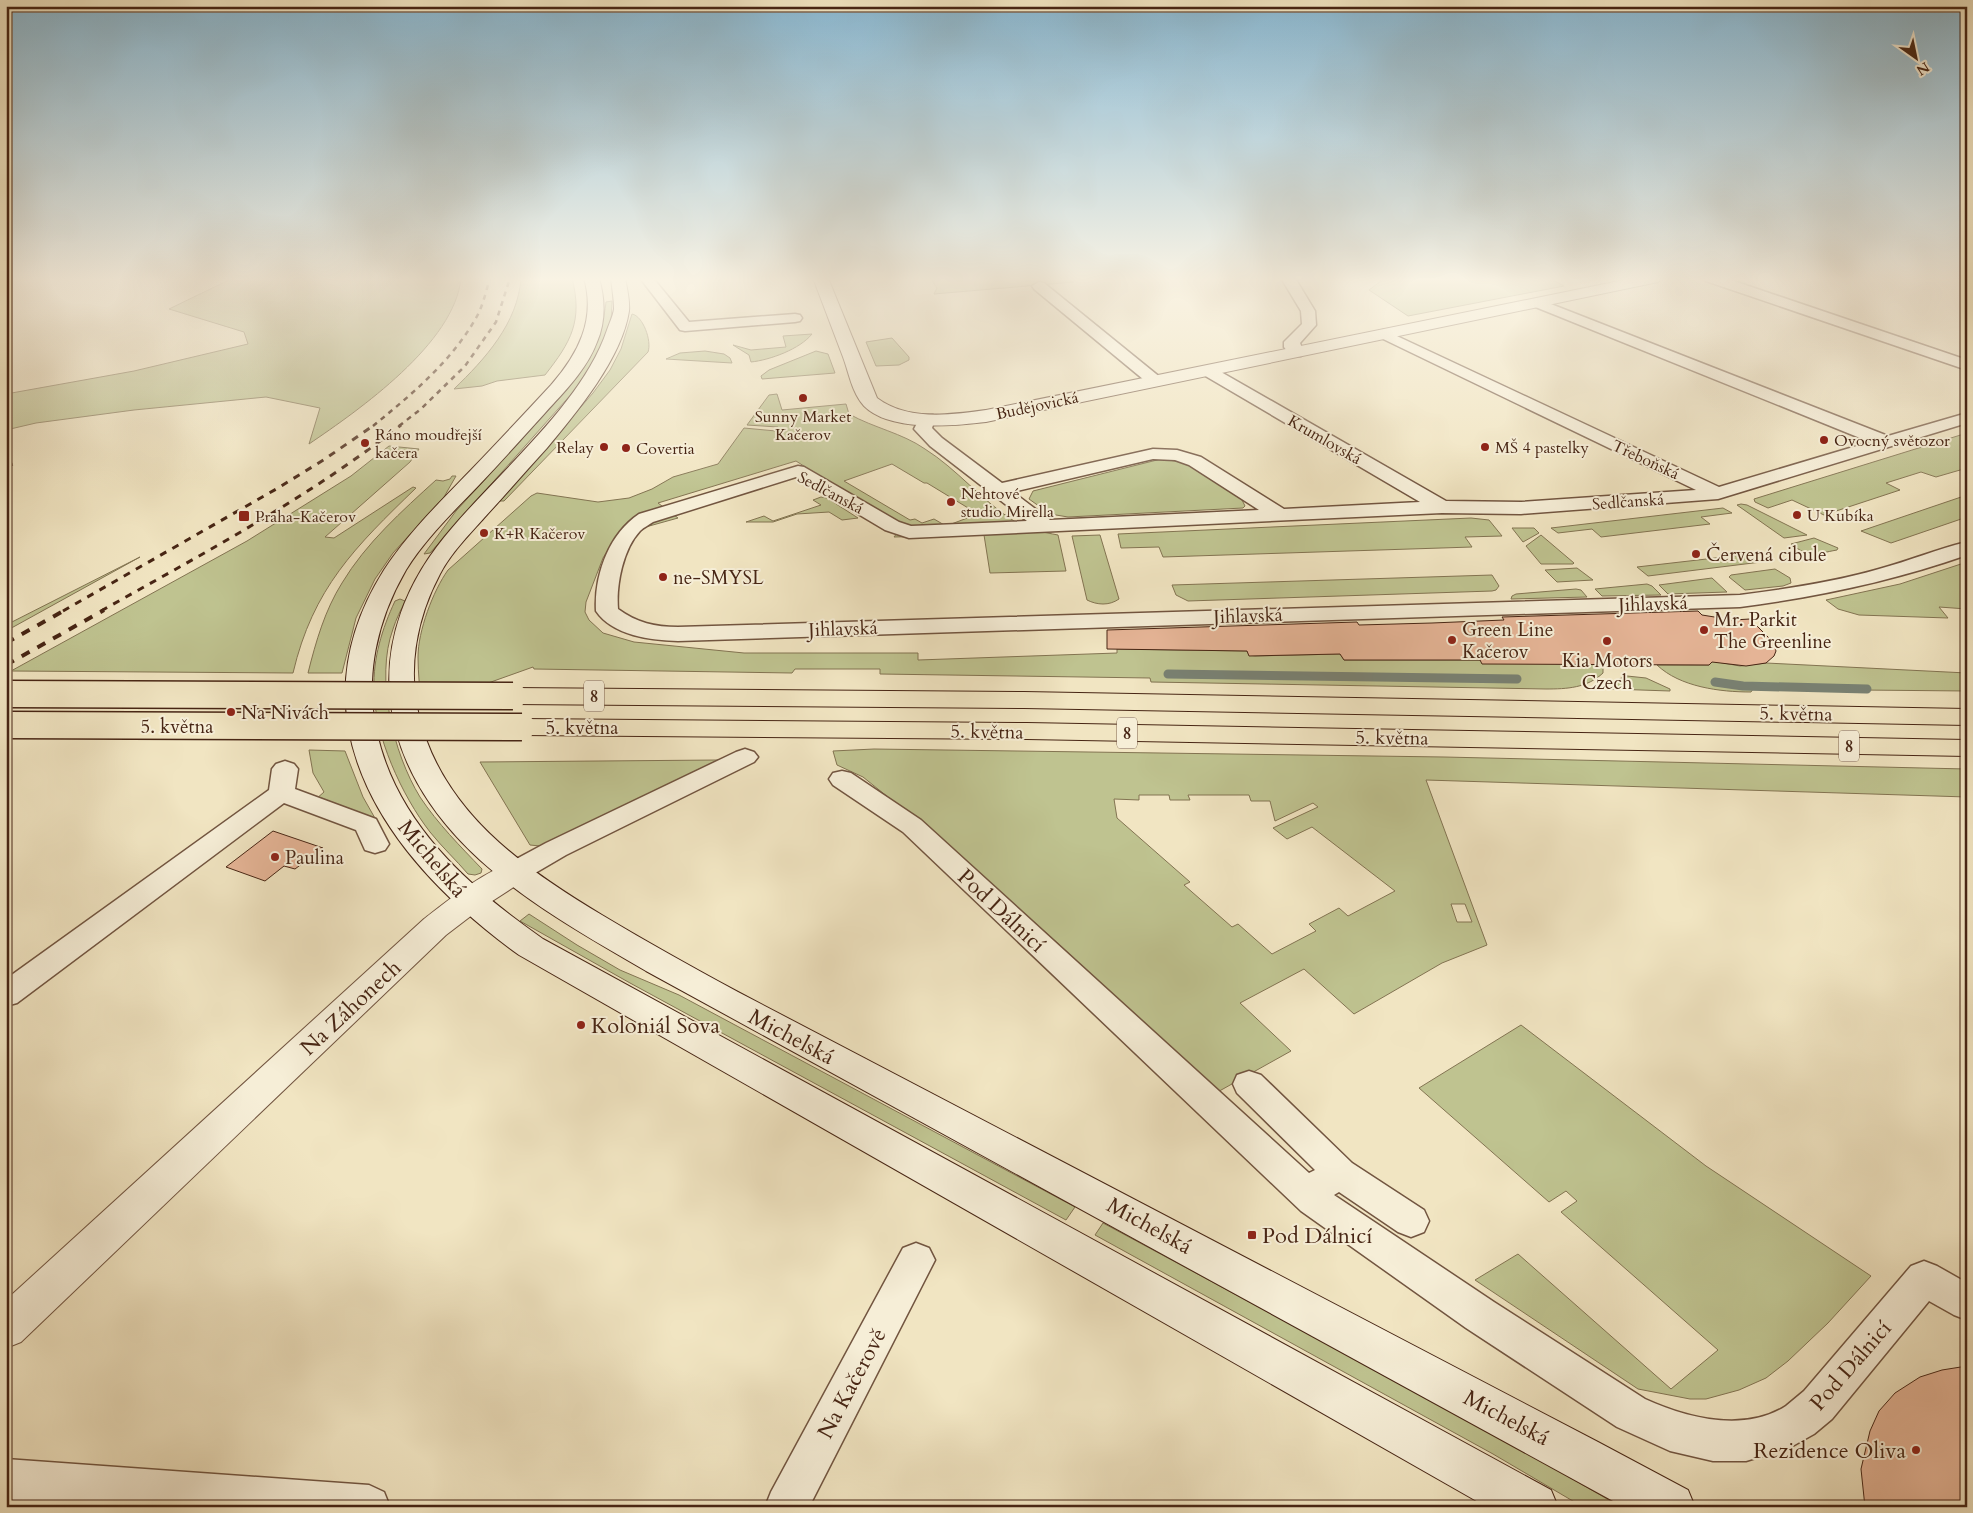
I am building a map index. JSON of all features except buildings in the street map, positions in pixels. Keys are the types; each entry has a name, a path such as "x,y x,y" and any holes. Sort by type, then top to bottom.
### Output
{"highway":[{"name":"5. května","path":"6,694 1034,700 1967,717"},
{"name":"5. května","path":"6,725 522,726 1046,731 1967,748"}],"main road":[{"name":"Michelská","path":"585,349 574,368 545,403 414,544 380,596 362,647 359,665 360,714 370,761 385,795 411,837 469,901 531,946 1534,1507"},
{"name":"Michelská","path":"610,349 583,393 472,517 439,557 414,606 403,650 401,688 417,751 424,767 443,798 465,826 490,852 546,896 692,984 1096,1196 1671,1507"},
{"name":"Budějovická","path":"848,349 872,402 897,414 927,419 958,420 986,416 1316,349"},
{"name":"Na Záhonech","path":"6,1328 435,927 469,901 516,872"}],"street":[{"path":"1115,349 1155,381"},
{"path":"1293,349 1296,353"},
{"name":"Třeboňská","path":"1415,349 1718,493"},
{"path":"1653,349 1887,442"},
{"path":"1919,349 1967,365"},
{"name":"Krumlovská","path":"1208,371 1442,507"},
{"name":"Sedlčanská","path":"626,537 634,526 646,518 798,471 892,526 909,532 1442,507 1522,508 1670,498 1718,493 1967,418"},
{"path":"927,419 923,429 936,442 1046,526"},
{"path":"997,490 1153,454 1177,456 1196,461 1279,514"},
{"name":"Jihlavská","path":"626,537 616,558 609,581 607,611 634,629 654,634 1740,600 1834,587 1879,577 1967,548"},
{"name":"Na Záhonech","path":"516,872 556,849 745,757"},
{"name":"Pod Dálnicí","path":"842,779 912,826 1307,1194 1480,1315 1631,1413 1670,1431 1713,1440 1746,1440 1774,1433 1800,1420 1818,1405 1924,1278 1967,1302"},
{"path":"6,995 283,781 367,825 375,844"},
{"path":"1249,1084 1340,1173 1411,1221"},
{"path":"1307,1194 1340,1173"},
{"name":"Na Kačerově","path":"786,1507 916,1260"},
{"path":"6,1480 369,1507"}],"green space":[{"path":"229,349 424,349 401,373 377,394 309,444 320,408 266,397 134,410 36,423 6,430 6,394 134,371"},
{"path":"491,349 564,349 545,375 454,389"},
{"path":"593,349 602,349 574,391 430,553 424,554 456,511 567,390"},
{"path":"621,349 649,349 648,352 504,501 499,501 593,393 610,370"},
{"path":"739,349 793,349 767,359 751,362 749,355"},
{"path":"869,349 901,349 909,357 909,360 899,365 876,366"},
{"path":"705,351 724,354 730,358 732,363 666,359 680,353"},
{"path":"816,351 828,354 835,373 762,379 761,376 769,370"},
{"path":"777,394 782,410 846,404 849,414 916,443 937,457 991,504 1014,521 1030,529 1058,535 1066,571 990,573 984,535 894,537 901,528 796,461 658,503 678,518 642,528 614,540 603,558 586,602 585,612 589,620 603,633 634,642 744,653 918,653 918,660 1117,653 1117,649 1247,651 1249,655 1255,656 1340,654 1344,660 1480,660 1603,664 1603,673 1583,685 1546,689 1151,682 1150,678 880,674 880,669 795,669 792,673 534,669 533,667 421,707 418,657 421,635 432,600 448,570 531,496 537,493 598,502 629,498 652,489 673,477 718,464 744,428 776,431 778,427 747,425 769,395","holes":["892,464 978,514 946,526 934,519 922,523 915,519 910,520 844,481"]},
{"path":"1967,433 1967,468 1936,477 1921,472 1886,483 1900,490 1824,515 1792,500 1768,508 1755,502 1754,499"},
{"path":"389,446 419,449 410,462 325,537 334,538 413,487 416,488 374,530 339,571 312,617 293,673 11,671 247,541 351,476"},
{"path":"1161,459 1182,462 1191,466 1241,498 1245,506 1243,508 1068,517 1050,514 1029,499 1033,491"},
{"path":"452,476 456,476 444,497 393,553 375,579 356,618 342,673 308,673 326,615 336,593 362,554 385,528 436,480 443,481 450,479"},
{"path":"1967,495 1967,517 1891,543 1861,531"},
{"path":"821,497 827,498 858,518 842,520 829,512 797,514 773,522 746,522 764,516 773,521 821,505 813,500"},
{"path":"1737,505 1747,505 1807,535 1784,538"},
{"path":"1723,508 1732,513 1701,517 1710,524 1601,537 1592,529 1558,533 1551,528"},
{"path":"1471,518 1489,520 1502,536 1465,537 1472,547 1163,557 1159,547 1121,548 1118,534"},
{"path":"1512,528 1534,528 1539,533 1523,542"},
{"path":"1100,535 1119,599 1107,604 1099,604 1087,600 1072,536"},
{"path":"1541,535 1574,563 1541,564 1526,546"},
{"path":"1814,538 1838,548 1837,550 1818,554 1808,554 1791,544"},
{"path":"1750,554 1761,562 1648,576 1637,567"},
{"path":"140,557 6,631 6,625"},
{"path":"1967,562 1967,609 1939,607 1948,618 1859,615 1838,609 1826,600 1900,584"},
{"path":"1577,568 1593,580 1557,582 1545,570"},
{"path":"1775,569 1790,578 1791,583 1783,586 1745,590 1729,577 1731,575"},
{"path":"1492,575 1499,586 1496,590 1492,591 1188,601 1176,595 1172,585"},
{"path":"1712,578 1727,592 1668,594 1659,585"},
{"path":"1647,584 1652,586 1661,595 1602,596 1595,589"},
{"path":"1581,590 1587,597 1511,599 1516,594"},
{"path":"400,599 405,601 393,629 388,648 386,670 390,715 395,737 410,779 420,797 442,826 482,869 481,873 475,875 468,874 435,838 420,817 400,783 384,745 375,707 375,666 382,633 395,601"},
{"path":"1712,661 1740,666 1766,663 1967,673 1967,691 1753,689 1751,692 1726,691 1689,683 1666,672 1657,665 1709,665"},
{"path":"1627,676 1646,678 1670,689 1670,691 1609,688 1616,680"},
{"path":"874,749 1444,757 1967,769 1967,797 1426,780 1487,945 1442,963 1354,1014 1304,969 1240,1003 1291,1051 1214,1094 1154,1033 955,851 863,777 837,765 833,751","holes":["1139,795 1169,795 1170,800 1190,800 1188,795 1249,795 1251,801 1270,801 1275,821 1313,803 1318,807 1273,828 1287,839 1312,827 1395,891 1348,916 1339,908 1309,924 1316,931 1272,954 1238,924 1232,927 1184,885 1190,882 1117,818 1114,799 1139,800","1451,904 1465,904 1472,922 1457,922"]},
{"path":"309,750 345,751 363,797 376,820 316,799 324,792 313,773"},
{"path":"718,760 540,846 530,845 480,762"},
{"path":"529,914 620,970 679,995 1075,1207 1066,1220 630,983 520,921"},
{"path":"1521,1025 1706,1166 1871,1276 1828,1323 1788,1361 1766,1378 1739,1390 1706,1399 1690,1399 1638,1389 1475,1280 1518,1254 1671,1389 1718,1350 1561,1212 1577,1201 1566,1191 1549,1202 1419,1088"},
{"path":"1103,1223 1500,1437 1621,1507 1583,1507 1493,1454 1095,1235"}],"waterway":[{"path":"1168,674 1517,679"},
{"path":"1715,682 1743,686 1867,689"}],"railway":[{"path":"373,426 430,376 455,349"},
{"path":"399,426 421,409 465,366 477,349"},
{"path":"63,611 278,488 325,459 374,425"},
{"path":"101,611 255,524 366,452 401,425"},
{"path":"6,466 14,464"},
{"path":"6,643 65,610"},
{"path":"6,665 104,610"}],"place":[{"name":"Sunny Market Kačerov","path":"803,398"},
{"name":"Ovocný světozor","path":"1824,440"},
{"name":"Ráno moudřejší kačera","path":"365,443"},
{"name":"Relay","path":"604,447"},
{"name":"MŠ 4 pastelky","path":"1485,447"},
{"name":"Covertia","path":"626,448"},
{"name":"Nehtové studio Mirella","path":"951,502"},
{"name":"U Kubíka","path":"1797,515"},
{"name":"Praha-Kačerov","path":"244,516"},
{"name":"K+R Kačerov","path":"484,533"},
{"name":"Červená cibule","path":"1696,554"},
{"name":"ne-SMYSL","path":"663,577"},
{"name":"Mr. Parkit The Greenline","path":"1704,630"},
{"name":"Green Line Kačerov","path":"1452,640"},
{"name":"Kia Motors Czech","path":"1607,641"},
{"name":"Na Nivách","path":"231,712"},
{"name":"Paulina","path":"275,857"},
{"name":"Koloniál Sova","path":"581,1025"},
{"name":"Pod Dálnicí","path":"1252,1235"},
{"name":"Rezidence Oliva","path":"1916,1450"}]}
